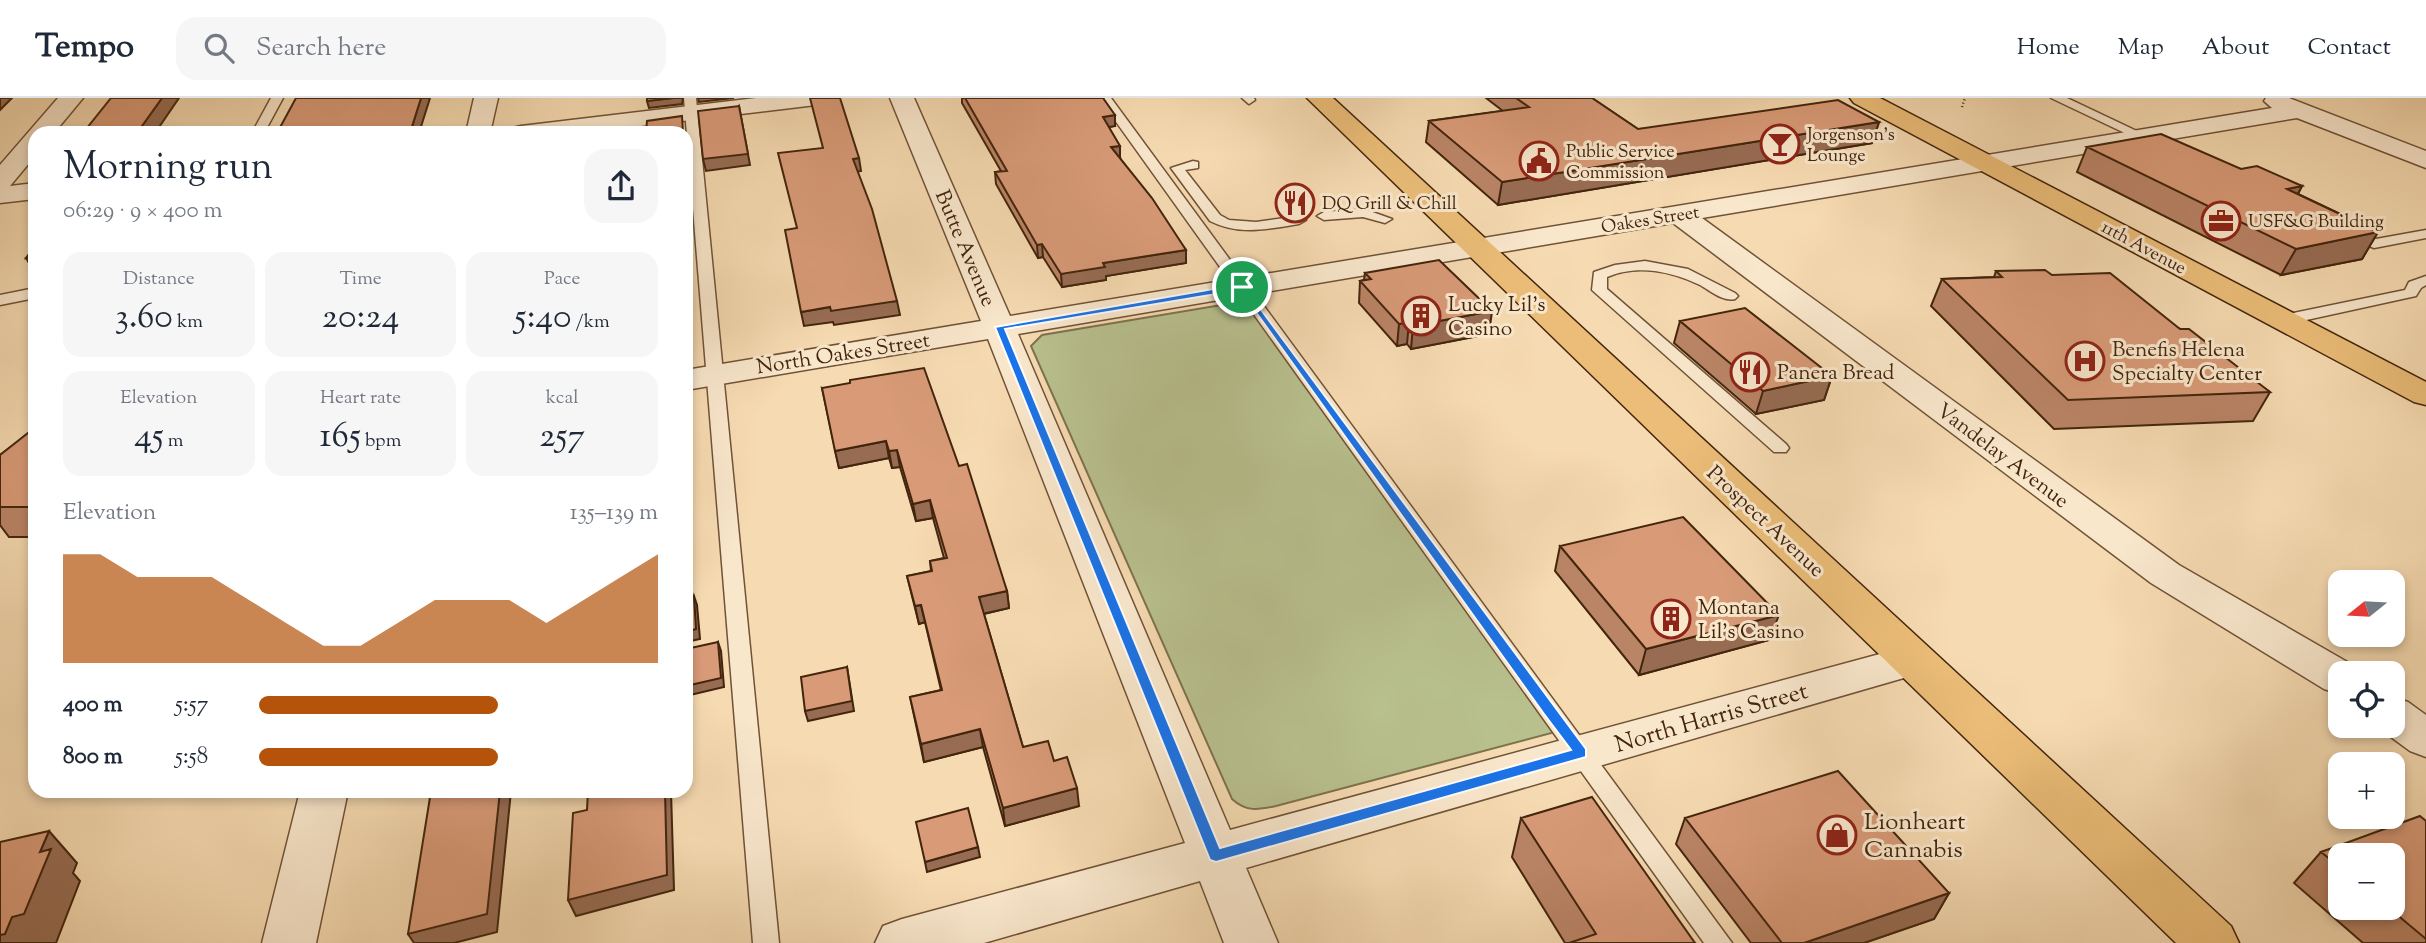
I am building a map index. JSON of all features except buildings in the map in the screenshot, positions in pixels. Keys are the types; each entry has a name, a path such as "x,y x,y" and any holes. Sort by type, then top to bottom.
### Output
{"highway":[{"name":"Prospect Avenue","path":"1319,98 2213,943"},
{"name":"11th Avenue","path":"1862,98 2426,395"}],"street":[{"path":"47,126 71,98"},
{"path":"480,126 486,98"},
{"path":"564,126 691,105 816,98"},
{"name":"Butte Avenue","path":"902,98 999,327 1251,943"},
{"path":"2267,98 2426,160"},
{"name":"Oakes Street","path":"999,327 1986,163 2153,142 2301,110"},
{"path":"0,181 28,148"},
{"path":"0,195 28,192"},
{"name":"Vandelay Avenue","path":"1678,214 2165,575 2328,671"},
{"name":"North Oakes Street","path":"701,377 999,327"},
{"name":"North Harris Street","path":"902,943 1913,660"},
{"path":"2405,724 2426,739"},
{"path":"289,943 322,798"}],"lane":[{"path":"262,126 277,98"},
{"path":"1105,98 1718,943"},
{"path":"2057,98 2153,142"},
{"path":"691,105 692,126"},
{"path":"693,159 701,377 766,943"},
{"path":"1193,165 1177,168 1215,218 1222,222 1253,227 1299,220"},
{"path":"1324,216 1356,212 1385,219"},
{"path":"2338,227 2374,244 2426,234"},
{"path":"1730,296 1687,272 1671,267 1647,265 1607,271 1600,275 1598,282 1600,290 1780,448"},
{"path":"2284,320 2419,296 2414,285 2426,280"},
{"path":"0,299 28,294"}],"path":[{"path":"1962,107 1965,98"}],"green space":[{"path":"1251,300 1563,730 1270,807 1247,808 1232,799 1031,346 1042,335"}],"place":[{"name":"Jorgenson's Lounge","path":"1780,144"},
{"name":"Public Service Commission","path":"1539,161"},
{"name":"DQ Grill & Chill","path":"1295,203"},
{"name":"USF&G Building","path":"2221,221"},
{"name":"Lucky Lil's Casino","path":"1421,316"},
{"name":"Benefis Helena Specialty Center","path":"2085,361"},
{"name":"Panera Bread","path":"1750,372"},
{"name":"Montana Lil's Casino","path":"1671,619"},
{"name":"Lionheart Cannabis","path":"1837,835"}],"route":[{"path":"1242,287 1549,710 1581,753 1216,855 999,327 1242,287"}]}
